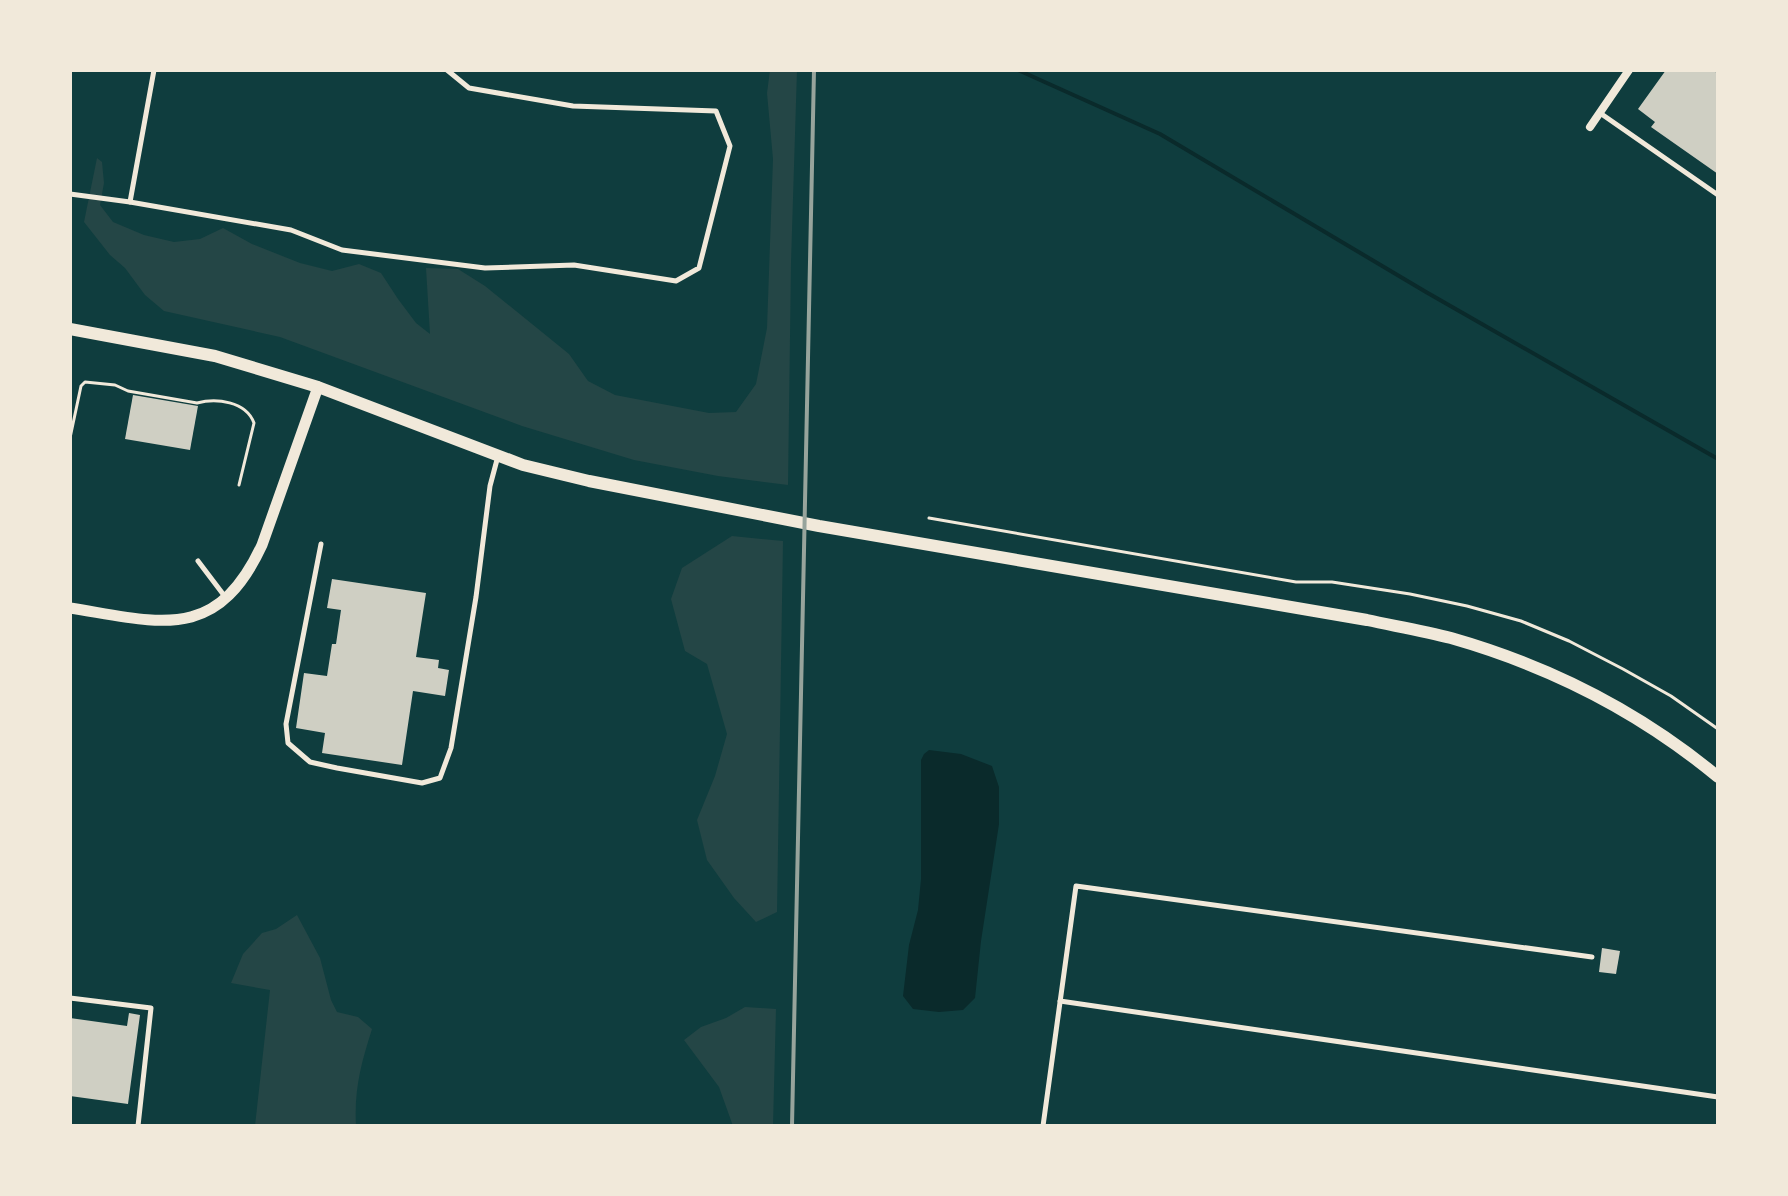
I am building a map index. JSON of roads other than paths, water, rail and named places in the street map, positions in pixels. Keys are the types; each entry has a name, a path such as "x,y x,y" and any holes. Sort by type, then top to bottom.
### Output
{"main road":[{"path":"70,329 215,356 318,387 498,455 565,476 819,526 1367,620 1450,638 1526,663 1585,690 1663,735 1718,777"}],"street":[{"path":"1590,127 1629,70"},
{"path":"70,608 147,620 176,620 202,613 227,598 251,570 262,545 318,387"}],"lane":[{"path":"130,202 154,70"},
{"path":"70,194 291,230 342,250 485,268 574,265 676,281 699,268 730,146 716,111 573,106 469,88 447,70"},
{"path":"1599,113 1718,195"},
{"path":"321,544 286,724 288,743 310,762 422,783 440,778 451,748 476,597 490,486 498,455"},
{"path":"198,561 227,598"},
{"path":"1043,1126 1076,886 1592,957"},
{"path":"70,998 151,1008 138,1126"},
{"path":"1060,1001 1718,1097"}],"waterway":[{"path":"1018,70 1160,134 1426,292 1718,459"}],"railway":[{"path":"792,1126 814,70"}]}
